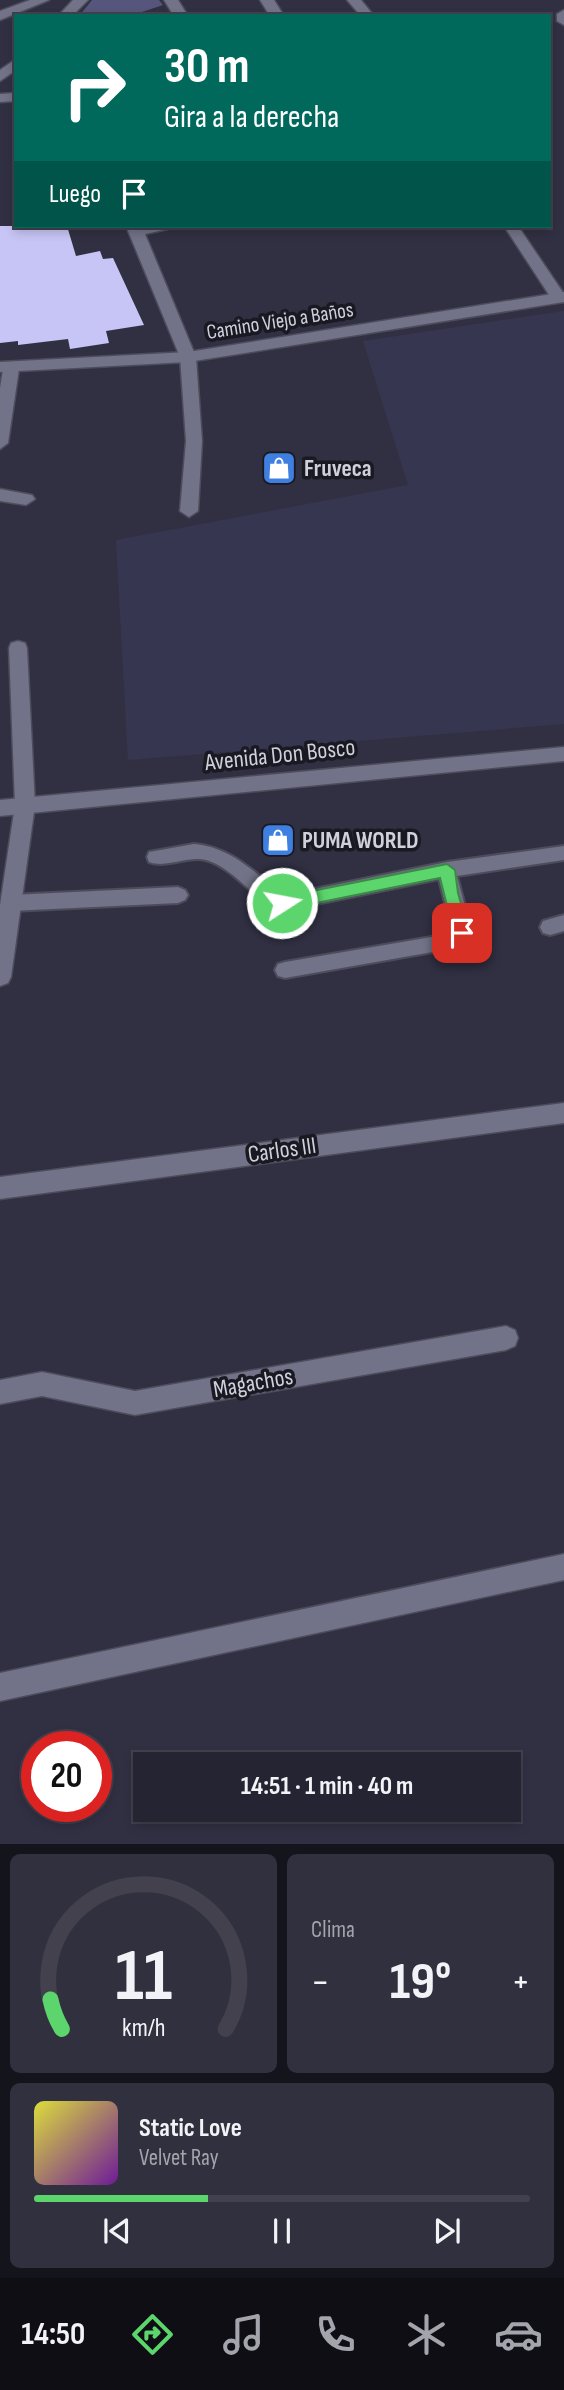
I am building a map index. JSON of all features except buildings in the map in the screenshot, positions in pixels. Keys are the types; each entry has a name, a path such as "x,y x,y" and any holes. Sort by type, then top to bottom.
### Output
{"street":[{"path":"0,16 42,0"},
{"path":"66,14 81,0"},
{"path":"354,0 366,14"},
{"path":"564,14 564,21"},
{"path":"0,77 14,66"},
{"path":"512,228 561,297"},
{"path":"135,229 188,357 194,441 189,511"},
{"name":"Camino Viejo a Baños","path":"6,368 188,357 561,297"},
{"path":"0,443 6,368"},
{"path":"0,495 26,499"},
{"path":"0,977 25,805 18,648"},
{"name":"Avenida Don Bosco","path":"0,808 563,757"},
{"name":"Carlos III","path":"0,1188 564,1113"},
{"name":"Magachos","path":"0,1392 42,1384 135,1404 506,1338"},
{"path":"0,1687 564,1567"}],"lane":[{"path":"156,857 194,851 219,854 259,889 282,903 447,870 564,853"},
{"path":"285,970 454,941 462,933 450,893 447,870"},
{"path":"11,903 178,895"}],"shaded area":[{"path":"92,0 159,0 163,5 136,14 81,14"},
{"path":"564,311 564,724 128,760 116,540 408,485 363,341"}],"place":[{"name":"Fruveca","path":"279,468"},
{"name":"PUMA WORLD","path":"278,840"}],"route":[{"path":"282,903 447,870 450,893 462,933"}]}
